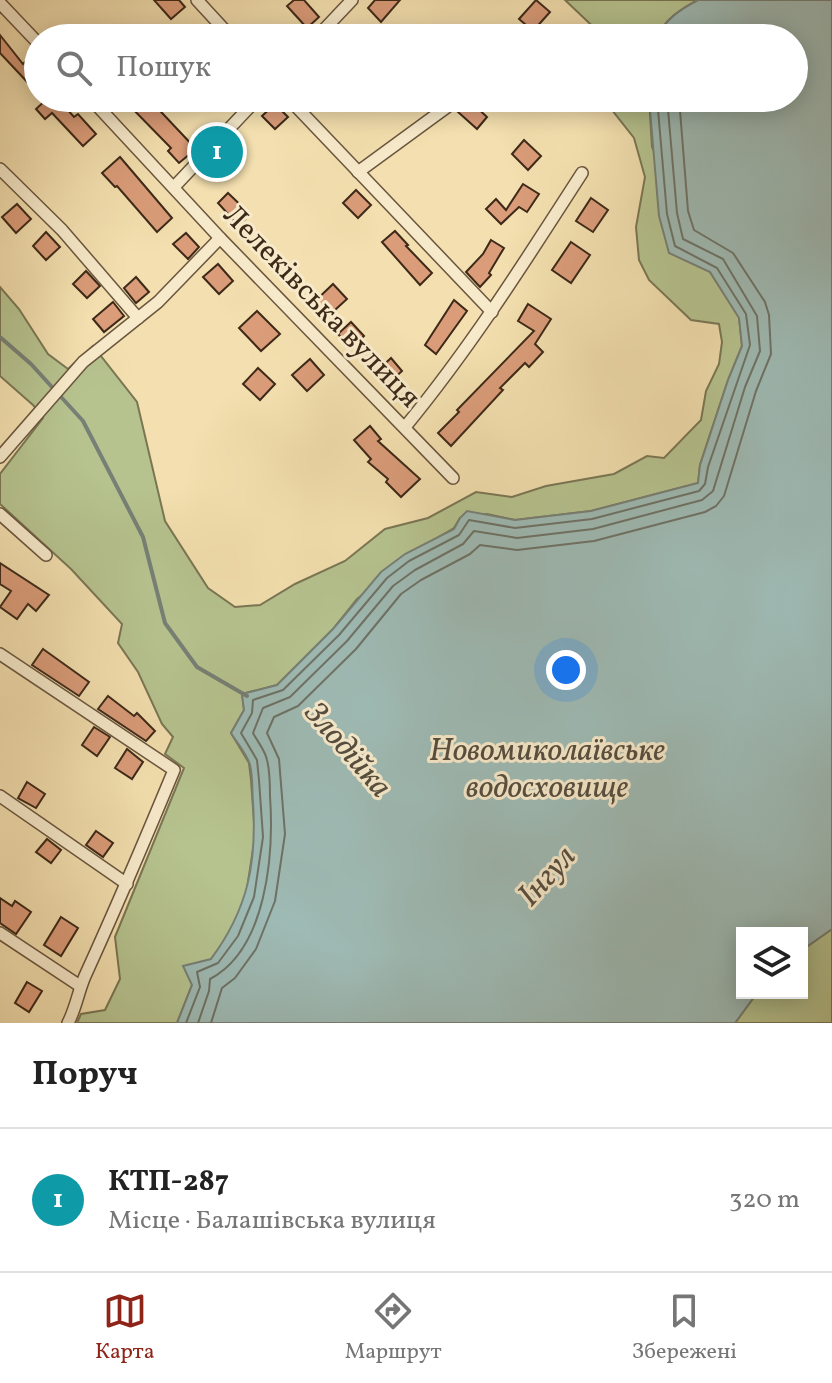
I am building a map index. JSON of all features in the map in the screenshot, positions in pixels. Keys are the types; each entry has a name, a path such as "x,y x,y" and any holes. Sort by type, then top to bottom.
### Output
{"street":[{"path":"197,0 219,24"},
{"path":"329,24 352,0"},
{"path":"0,3 24,28"},
{"name":"Лелеківська вулиця","path":"103,112 220,238 453,478"},
{"path":"174,187 245,112"},
{"path":"301,112 492,312"},
{"path":"358,172 440,112"},
{"path":"0,169 62,230 138,318"},
{"path":"405,427 492,312 582,173"},
{"path":"0,457 83,362 184,278 220,238"},
{"path":"0,514 46,555"},
{"path":"0,654 174,770 80,986 68,1023"},
{"path":"0,796 127,884"},
{"path":"0,933 80,986"}],"green space":[{"path":"565,0 698,0 665,24 590,24"},
{"path":"614,112 650,112 652,147 710,272 739,317 742,346 700,465 698,483 591,511 515,520 487,514 460,518 454,528 357,599 333,629 277,685 242,694 244,710 231,733 249,763 255,836 246,895 231,932 192,985 177,1023 77,1023 81,1014 105,1010 120,979 115,937 184,768 165,754 173,737 162,724 138,672 118,643 122,624 71,569 0,504 0,474 43,418 0,376 0,287 19,309 48,354 68,369 93,346 137,402 165,521 208,588 235,607 260,605 295,584 345,561 385,529 428,518 476,492 512,497 546,486 614,474 647,456 664,458 701,420 706,391 719,364 722,342 719,324 691,320 649,280 639,260 636,227 645,177 634,138"},
{"path":"832,929 832,1023 735,1023 753,999 808,999 808,946"}],"water":[{"name":"Новомиколаївське водосховище","path":"698,0 832,0 832,929 808,946 808,927 736,927 736,999 753,999 735,1023 177,1023 192,985 183,966 211,959 224,940 242,903 251,865 254,824 251,770 247,757 231,733 244,710 242,694 277,685 333,629 381,572 405,554 454,529 467,511 515,520 591,511 698,483 700,465 742,346 739,318 710,272 669,253 659,216 650,112 808,112 808,24 665,24"}],"building":[{"path":"154,0 179,0 185,7 171,19"},
{"path":"294,0 304,0 319,17 311,24 303,24 287,6"},
{"path":"375,0 400,0 381,22 368,8"},
{"path":"536,0 550,12 539,24 525,24 519,19"},
{"path":"0,35 24,63 24,79 0,53"},
{"path":"39,112 70,112 74,117 78,114 96,134 83,146 52,113 45,119"},
{"path":"136,112 161,112 196,149 179,163 168,151 171,148"},
{"path":"266,112 283,112 288,117 275,129 262,116"},
{"path":"458,112 482,112 487,117 477,129"},
{"path":"524,140 541,156 528,170 512,154"},
{"path":"120,157 172,218 157,232 102,173"},
{"path":"523,184 539,194 527,212 519,207 501,224 486,209 496,199 506,210"},
{"path":"356,190 371,205 358,218 343,203"},
{"path":"228,193 250,214 239,226 218,203"},
{"path":"591,198 608,210 593,232 576,221"},
{"path":"17,204 31,219 16,233 2,217"},
{"path":"395,231 432,273 420,285 382,242"},
{"path":"46,232 60,247 46,260 33,246"},
{"path":"186,233 199,247 188,259 173,244"},
{"path":"491,240 504,248 489,273 491,275 480,287 466,272"},
{"path":"571,242 590,255 571,283 552,270"},
{"path":"218,264 233,281 219,294 203,277"},
{"path":"86,271 100,286 87,298 73,284"},
{"path":"136,277 149,292 136,303 124,288"},
{"path":"333,284 347,299 325,319 311,305"},
{"path":"454,300 467,311 436,354 425,345"},
{"path":"113,302 124,316 104,332 93,319"},
{"path":"528,304 551,319 535,344 543,352 529,367 525,363 500,388 503,390 451,446 438,433 534,331 518,321"},
{"path":"257,311 280,334 261,351 239,328"},
{"path":"351,322 364,336 351,348 338,334"},
{"path":"391,358 402,371 385,387 374,374"},
{"path":"310,359 324,375 307,391 292,375"},
{"path":"258,368 275,384 260,400 243,384"},
{"path":"370,426 381,439 378,441 420,479 401,497 386,482 388,479 368,462 371,459 354,440"},
{"path":"0,563 49,595 36,611 28,604 17,619 0,607 11,591 0,584"},
{"path":"43,649 89,682 79,696 32,665"},
{"path":"108,696 134,716 137,713 155,731 146,741 98,709"},
{"path":"94,727 110,737 97,756 82,745"},
{"path":"127,749 143,762 132,779 115,768"},
{"path":"27,782 45,794 36,808 18,798"},
{"path":"96,831 113,843 103,857 86,845"},
{"path":"47,839 61,850 51,863 36,852"},
{"path":"0,898 12,906 15,901 31,912 16,934 0,923"},
{"path":"61,917 78,928 61,956 44,945"},
{"path":"27,982 42,991 29,1012 15,1003"}],"waterway":[{"name":"Злодійка","path":"0,337 31,364 83,421 143,537 165,623 197,667 247,696"}],"place":[{"name":"КТП-287","path":"217,152"}],"water label":[{"name":"Інгул","path":"548,877"}]}
